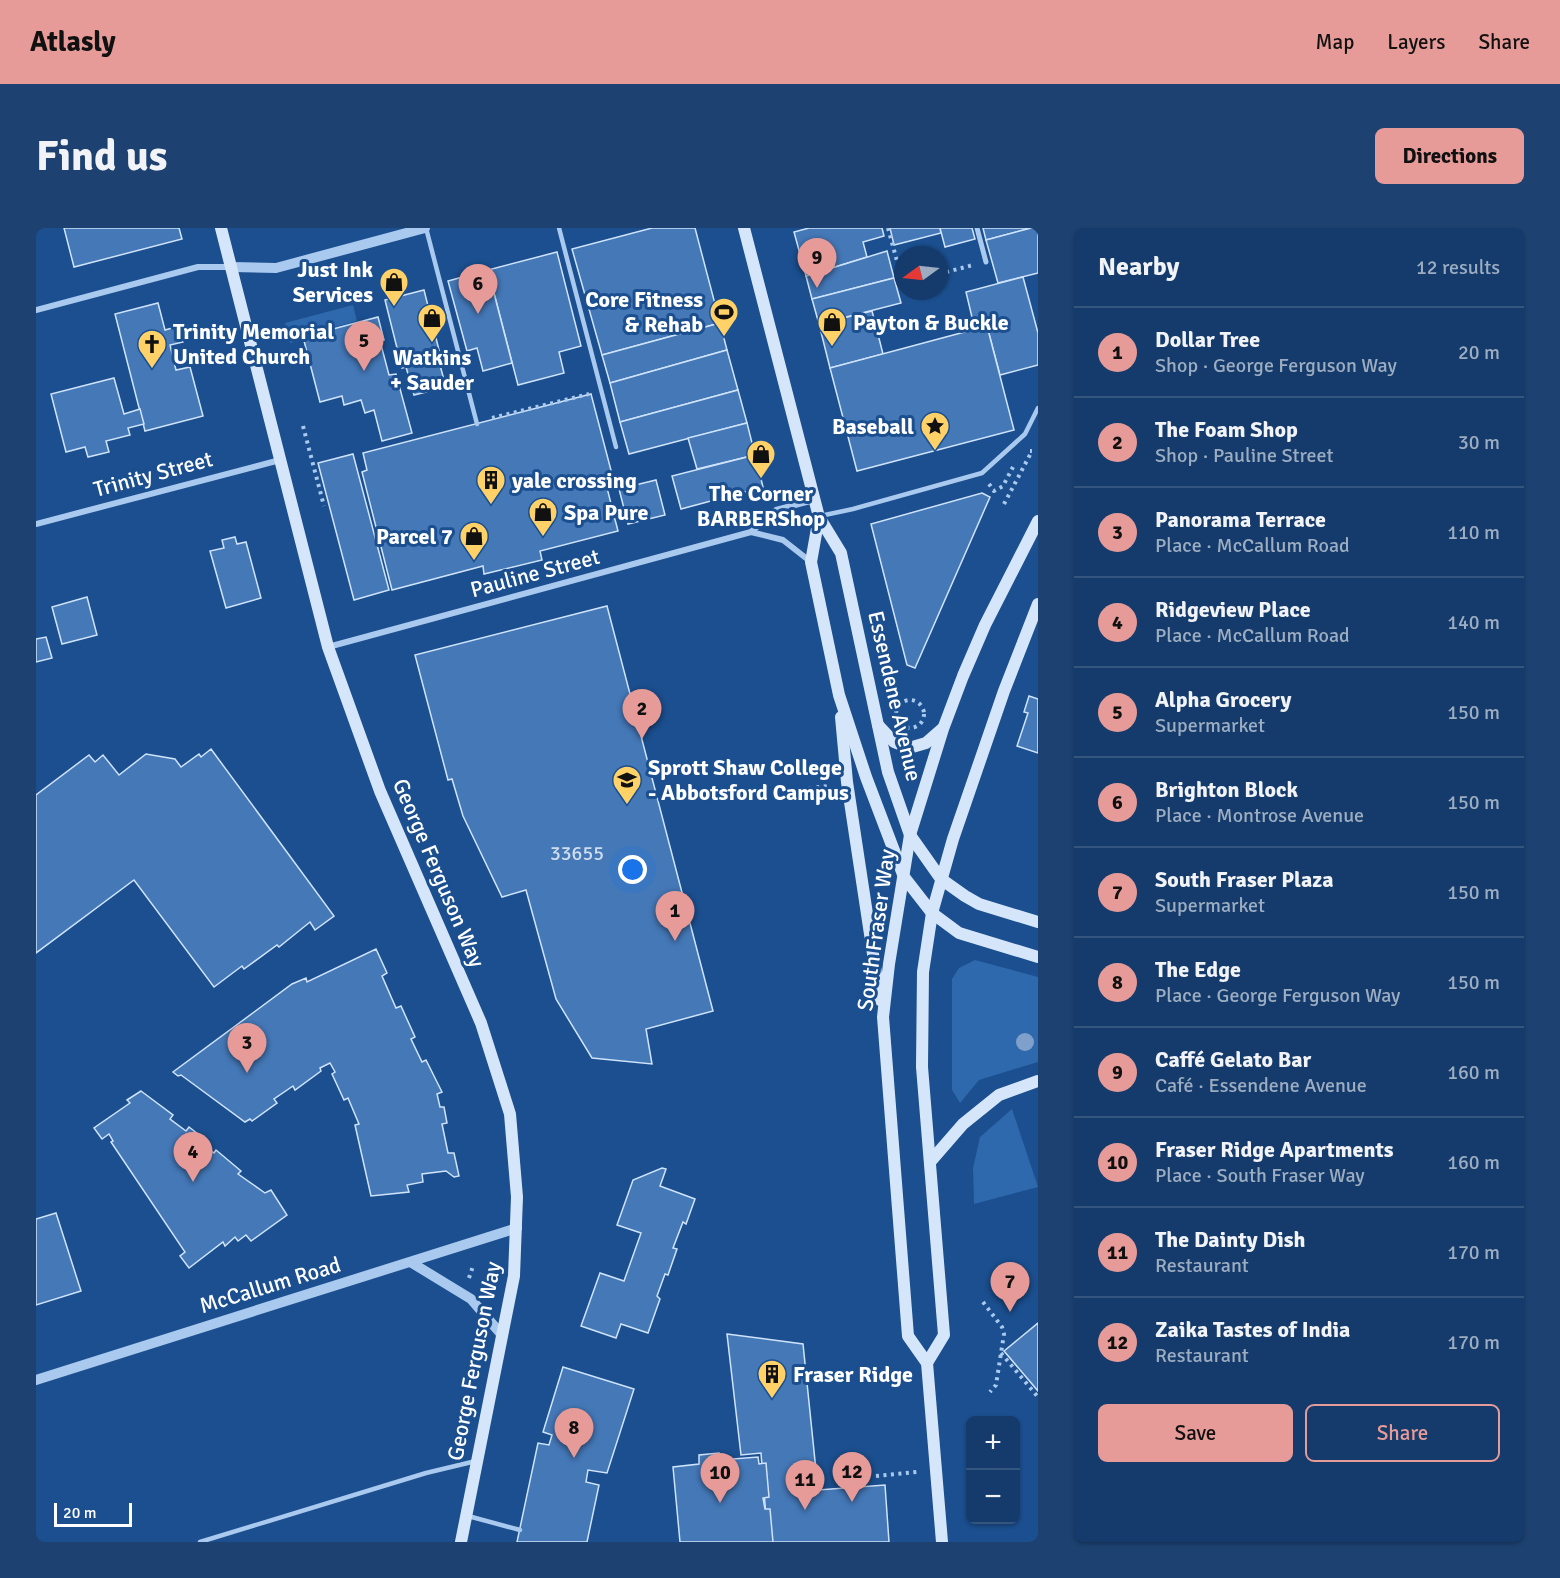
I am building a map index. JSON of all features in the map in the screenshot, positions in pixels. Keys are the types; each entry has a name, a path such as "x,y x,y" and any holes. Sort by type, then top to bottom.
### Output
{"main road":[{"name":"George Ferguson Way","path":"221,228 328,647 380,790 481,1023 510,1114 517,1185 514,1276 460,1542"},
{"name":"Essendene Avenue","path":"744,228 819,517 841,554 888,772 910,835 941,879"},
{"name":"Essendene Avenue","path":"819,517 811,562 839,695 866,777 904,877"},
{"name":"South Fraser Way","path":"927,1363 908,1336 883,1017 910,835 943,729 985,625 1038,521"},
{"path":"942,1542 927,1363 944,1335 922,1067 923,972 932,914 941,879 1000,702 1038,604"},
{"path":"839,695 847,782 883,1017"},
{"path":"878,725 894,742 909,748 926,743 943,729"},
{"path":"904,877 932,914 960,933 1038,957"},
{"path":"941,879 979,904 1038,922"},
{"path":"930,1162 963,1124 999,1095 1038,1081"}],"street":[{"path":"36,310 198,267 276,268 426,228"},
{"path":"977,228 986,262"},
{"name":"Trinity Street","path":"36,524 280,460"},
{"name":"Pauline Street","path":"328,647 751,532 776,510 815,500"},
{"name":"Pauline Street","path":"751,532 783,540 811,562"},
{"name":"McCallum Road","path":"36,1380 517,1228"},
{"path":"412,1263 471,1299 501,1334"}],"lane":[{"path":"426,228 477,424"},
{"path":"559,228 616,447"},
{"path":"819,517 982,473 1024,434 1038,408"},
{"path":"200,1542 476,1461"},
{"path":"466,1515 520,1530"}],"path":[{"path":"888,228 894,250"},
{"path":"948,272 986,262"},
{"path":"475,417 495,418 601,390"},
{"path":"303,426 324,506"},
{"path":"1004,504 1032,451 1021,452"},
{"path":"994,491 1004,486 1017,461"},
{"path":"1004,486 1011,490"},
{"path":"904,701 918,703 923,709 922,722 910,728 902,726 896,717 897,708 904,701"},
{"path":"794,790 836,785"},
{"path":"467,1281 473,1266"},
{"path":"982,1302 1002,1327 1004,1334 996,1385 990,1392"},
{"path":"1001,1352 1038,1397"},
{"path":"876,1476 936,1470"}],"shaded area":[{"path":"353,305 357,321 302,336 303,340 290,343 285,323"},
{"path":"975,960 1038,977 1038,1062 979,1080 960,1103 952,1090 952,979 959,968"},
{"path":"1012,1109 1038,1187 974,1204 973,1168 980,1137"}],"building":[{"path":"64,228 179,228 182,239 74,267"},
{"path":"652,228 695,228 720,323 602,355 572,249"},
{"path":"809,228 882,228 884,236 863,242 867,257 806,276 794,232"},
{"path":"890,228 940,228 941,233 894,245"},
{"path":"940,228 972,228 975,239 945,246"},
{"path":"983,228 1031,228 986,240"},
{"path":"1038,228 1038,273 998,283 986,240"},
{"path":"887,251 894,278 812,299 806,276"},
{"path":"557,252 581,346 559,352 564,373 518,385 488,270"},
{"path":"488,270 512,363 483,371 477,348 467,351 448,281"},
{"path":"1023,277 1038,333 1038,365 1000,375 987,326 975,330 966,292"},
{"path":"894,278 894,300 900,300 901,303 819,324 812,299"},
{"path":"424,290 446,387 414,395 406,367 402,368 385,300"},
{"name":"Trinity Memorial United Church","path":"158,303 165,330 179,326 183,342 170,345 176,370 190,367 203,416 145,431 115,314"},
{"path":"872,311 883,354 830,368 819,324"},
{"path":"378,317 384,340 380,341 389,375 396,374 412,433 382,441 374,410 365,413 361,400 344,405 342,396 320,402 303,337"},
{"path":"720,323 727,350 610,383 602,355"},
{"path":"987,326 1014,430 857,471 830,368"},
{"path":"727,350 738,390 620,422 610,383"},
{"path":"114,378 124,414 140,409 144,424 128,428 130,435 106,441 109,452 88,457 85,447 66,452 51,394"},
{"path":"738,390 747,423 629,454 620,422"},
{"name":"yale crossing","path":"591,394 613,478 605,480 618,531 540,551 542,560 484,574 483,566 392,590 362,472 367,470 363,453"},
{"path":"747,423 755,455 697,469 688,438"},
{"path":"353,454 389,590 354,600 318,463"},
{"path":"755,455 763,487 681,509 672,476"},
{"path":"656,480 665,515 628,524 619,489"},
{"path":"982,493 990,497 915,668 907,665 871,524"},
{"path":"235,537 237,544 246,542 261,598 226,608 210,551 224,548 222,540"},
{"path":"87,597 97,635 62,644 52,607"},
{"path":"607,606 713,1011 646,1029 652,1064 592,1058 556,999 526,890 502,897 463,816 452,779 448,780 415,655"},
{"path":"46,637 52,658 36,662 36,639"},
{"path":"1029,696 1038,699 1038,753 1017,746 1028,713 1024,712"},
{"path":"211,749 334,916 315,930 310,922 279,947 277,945 244,969 242,966 214,987 134,880 36,953 36,795 89,755 95,762 103,755 119,775 146,754 175,759 181,767 199,754 201,757"},
{"path":"376,949 387,973 382,976 396,1008 401,1006 415,1037 411,1039 422,1062 426,1060 442,1092 437,1094 440,1107 444,1107 447,1123 442,1124 448,1153 454,1153 459,1176 454,1177 446,1171 422,1174 423,1182 407,1185 409,1192 371,1196 355,1125 359,1124 348,1098 344,1100 332,1074 335,1072 330,1063 320,1068 321,1071 295,1090 293,1086 274,1099 277,1103 252,1121 250,1119 245,1122 181,1075 178,1076 173,1072 292,984 306,978 307,982"},
{"path":"141,1091 173,1115 170,1119 186,1131 189,1127 207,1141 203,1145 214,1153 216,1150 241,1171 238,1174 265,1193 271,1190 287,1215 251,1241 246,1235 238,1241 235,1237 225,1246 223,1242 189,1268 180,1256 185,1252 111,1142 113,1141 109,1134 102,1139 94,1128 130,1103 127,1100"},
{"path":"662,1168 666,1169 660,1186 695,1199 686,1224 683,1222 673,1248 677,1249 668,1275 665,1274 657,1296 660,1299 648,1333 621,1324 616,1338 581,1326 600,1273 624,1281 641,1233 617,1225 633,1180"},
{"path":"56,1213 81,1291 36,1305 36,1219"},
{"path":"1038,1323 1038,1391 1004,1351"},
{"name":"Fraser Ridge","path":"727,1334 803,1344 818,1490 885,1485 889,1542 768,1542 761,1453 741,1455"},
{"path":"563,1367 634,1389 607,1473 588,1470 586,1482 599,1485 587,1542 517,1542 538,1443 549,1445 552,1435 543,1432"},
{"path":"719,1453 720,1460 758,1457 759,1464 766,1463 769,1497 763,1498 765,1509 770,1509 773,1542 680,1542 673,1467 699,1464 699,1455"}],"place":[{"name":"Caffé Gelato Bar","path":"817,288"},
{"name":"Just Ink Services","path":"394,308"},
{"name":"Brighton Block","path":"478,314"},
{"name":"Core Fitness & Rehab","path":"724,338"},
{"name":"Watkins + Sauder","path":"432,344"},
{"name":"Payton & Buckle","path":"832,348"},
{"name":"Trinity Memorial United Church","path":"152,370"},
{"name":"Alpha Grocery","path":"364,371"},
{"name":"Baseball","path":"935,452"},
{"name":"The Corner BARBERShop","path":"761,480"},
{"name":"yale crossing","path":"491,506"},
{"name":"Spa Pure","path":"543,538"},
{"name":"Parcel 7","path":"474,562"},
{"name":"The Foam Shop","path":"642,739"},
{"name":"Sprott Shaw College - Abbotsford Campus","path":"627,806"},
{"name":"Dollar Tree","path":"675,941"},
{"name":"Panorama Terrace","path":"247,1073"},
{"name":"Ridgeview Place","path":"193,1182"},
{"name":"South Fraser Plaza","path":"1010,1312"},
{"name":"Fraser Ridge","path":"772,1400"},
{"name":"The Edge","path":"574,1458"},
{"name":"Zaika Tastes of India","path":"852,1502"},
{"name":"Fraser Ridge Apartments","path":"720,1503"},
{"name":"The Dainty Dish","path":"805,1510"}]}
